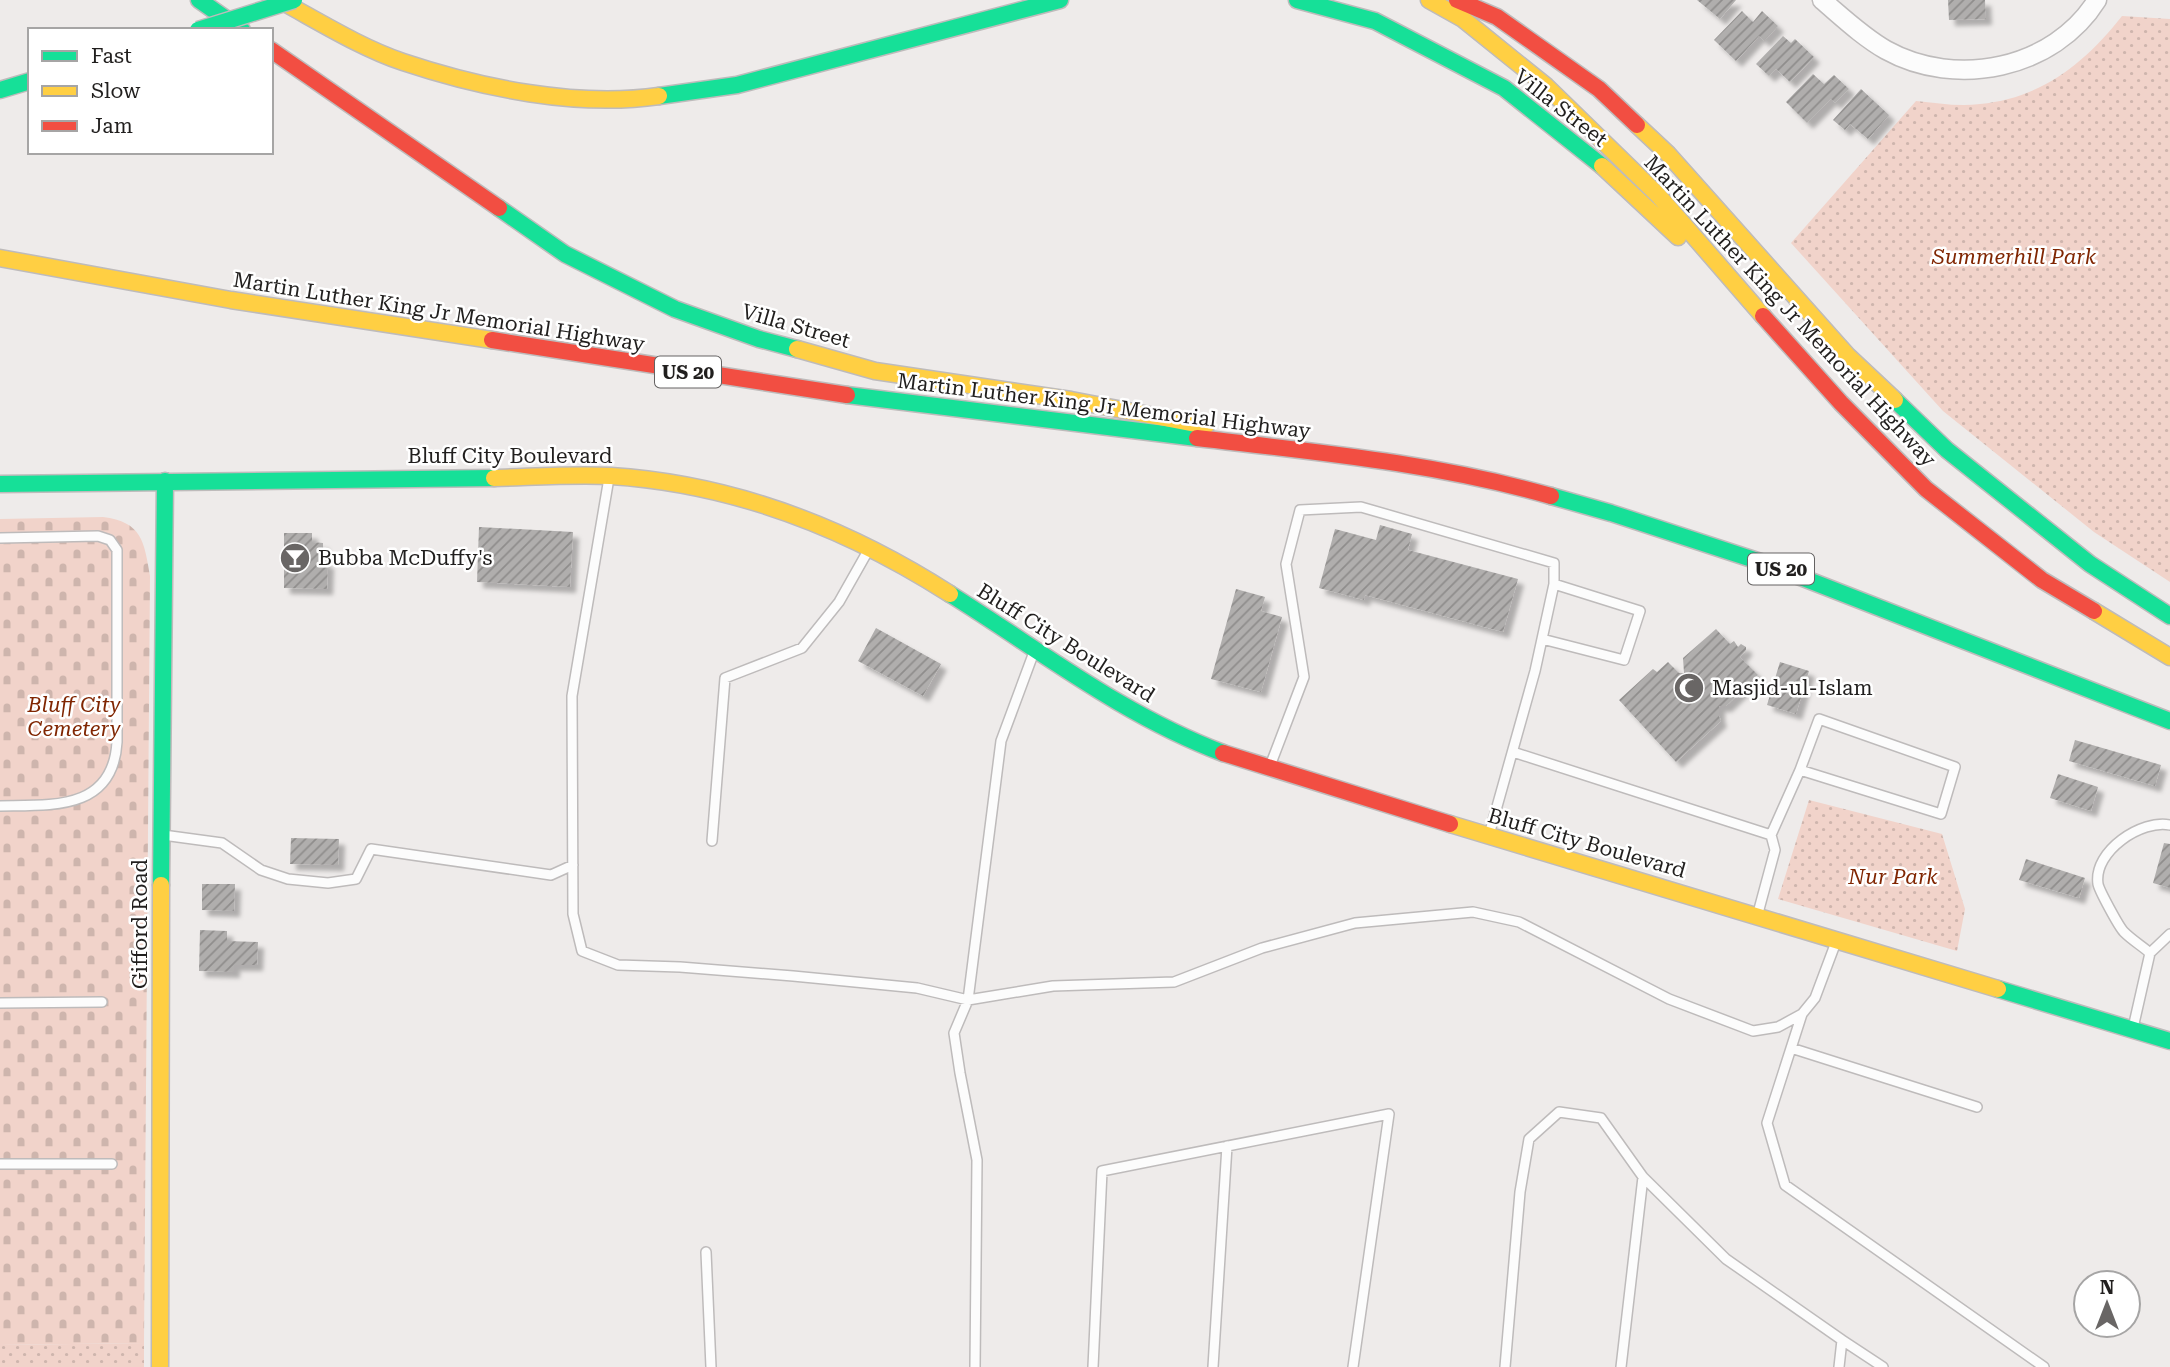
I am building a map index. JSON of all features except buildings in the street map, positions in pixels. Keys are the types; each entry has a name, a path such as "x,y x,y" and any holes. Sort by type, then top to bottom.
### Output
{"main road":[{"path":"200,0 239,28"},
{"path":"279,0 333,30 401,61 478,83 569,98 641,99 737,85 1060,0"},
{"path":"204,28 294,0"},
{"name":"Villa Street","path":"1297,0 1375,21 1504,88 1613,175 1760,313"},
{"name":"Martin Luther King Jr Memorial Highway","path":"1429,0 1463,19 1546,86 1658,195 1842,403 1926,489 2042,580 2170,657"},
{"path":"1457,0 1497,16 1599,89 1668,154 1847,356 1947,450 2090,564 2170,616"},
{"name":"Villa Street","path":"273,51 565,254 674,309 759,339 875,371 1071,400 1380,460"},
{"path":"0,90 28,82"},
{"name":"Martin Luther King Jr Memorial Highway","path":"0,258 231,300 877,400 1380,460 1502,482 1611,513 1767,564 2170,721"},
{"name":"Bluff City Boulevard","path":"0,484 609,476 654,479 751,501 795,513 891,558 1101,694 1189,740 1269,768 1488,836 2170,1041"},
{"name":"Gifford Road","path":"160,1367 165,481"}],"street":[{"path":"1822,0 1860,32 1887,50 1913,61 1949,70 1983,69 2013,63 2043,51 2071,33 2097,0"}],"lane":[{"path":"609,476 572,696 573,915 582,951 618,965 680,967 917,988 968,1000 1053,986 1174,982 1262,948 1355,923 1473,912 1518,922 1670,999 1754,1031 1778,1027 1802,1014"},
{"path":"1269,768 1304,677 1286,564 1300,510 1361,507 1554,563 1553,584 1542,639 1488,836"},
{"path":"0,538 98,536 110,540 117,550 117,743 112,767 99,786 71,803 0,806"},
{"path":"712,841 724,678 802,648 839,602 870,547"},
{"path":"1542,639 1624,660 1640,611 1553,584"},
{"path":"975,1367 977,1160 954,1033 968,1000 1001,741 1034,650"},
{"path":"1758,915 1775,850 1771,835 1819,719 1955,767 1941,814 1800,770"},
{"path":"1513,752 1771,835"},
{"path":"2150,953 2122,930 2098,884 2100,868 2111,848 2134,831 2161,823 2170,825"},
{"path":"161,835 222,843 261,870 288,879 328,883 356,879 371,849 551,875 573,865"},
{"path":"2133,1030 2150,953 2170,934"},
{"path":"1837,939 1815,998 1802,1014 1767,1123 1785,1185 2044,1367"},
{"path":"0,1003 102,1002"},
{"path":"1791,1048 1977,1107"},
{"path":"1504,1367 1520,1192 1529,1139 1559,1112 1601,1118 1643,1177 1726,1259 1883,1367"},
{"path":"1093,1367 1102,1171 1389,1114 1353,1367"},
{"path":"1213,1367 1227,1146"},
{"path":"0,1164 112,1164"},
{"path":"1621,1367 1643,1177"},
{"path":"706,1252 711,1367"},
{"path":"1839,1367 1842,1340"}],"green space":[{"name":"Summerhill Park","path":"2122,16 2170,19 2170,582 2094,532 1943,411 1791,243 1916,101 1972,105 2023,94 2042,86 2077,63"},
{"name":"Bluff City Cemetery","path":"103,517 126,523 139,535 150,576 144,1343 0,1345 0,519"},
{"name":"Nur Park","path":"1809,800 1942,834 1965,909 1957,951 1778,899"},
{"path":"144,1343 144,1367 0,1367 0,1345"}],"traffic: fast":[{"path":"199,0 239,28"},
{"path":"204,28 294,0"},
{"path":"659,96 737,85 1060,0"},
{"path":"1297,0 1375,21 1504,88 1602,166"},
{"path":"0,90 28,82"},
{"path":"499,208 565,254 675,309 759,339 797,349"},
{"path":"847,395 1197,438"},
{"path":"1895,400 1947,450 2090,564 2170,616"},
{"path":"0,484 494,478"},
{"path":"161,885 165,481"},
{"path":"1551,496 1767,564 2170,721"},
{"path":"950,594 1116,701 1186,738 1223,753"},
{"path":"1998,989 2170,1041"}],"traffic: slow":[{"path":"279,0 371,49 403,62 464,80 563,97 628,99 659,96"},
{"path":"1429,0 1463,19 1546,86 1658,195 1763,316"},
{"path":"1637,125 1668,154 1848,356 1895,400"},
{"path":"1602,166 1678,237"},
{"path":"0,258 231,300 492,340"},
{"path":"797,349 875,371 1071,400 1206,426"},
{"path":"494,478 611,476 657,481 745,499 830,530 911,570 950,594"},
{"path":"2094,611 2170,657"},
{"path":"1450,824 1998,989"},
{"path":"160,1367 161,885"}],"traffic: jam":[{"path":"1457,0 1497,17 1599,89 1637,125"},
{"path":"273,51 499,208"},
{"path":"1763,316 1841,403 1926,489 2042,580 2094,611"},
{"path":"492,340 847,395"},
{"path":"1197,438 1420,467 1551,496"},
{"path":"1223,753 1450,824"}],"place":[{"name":"Bubba McDuffy's","path":"295,558"},
{"name":"Masjid-ul-Islam","path":"1689,688"}]}
